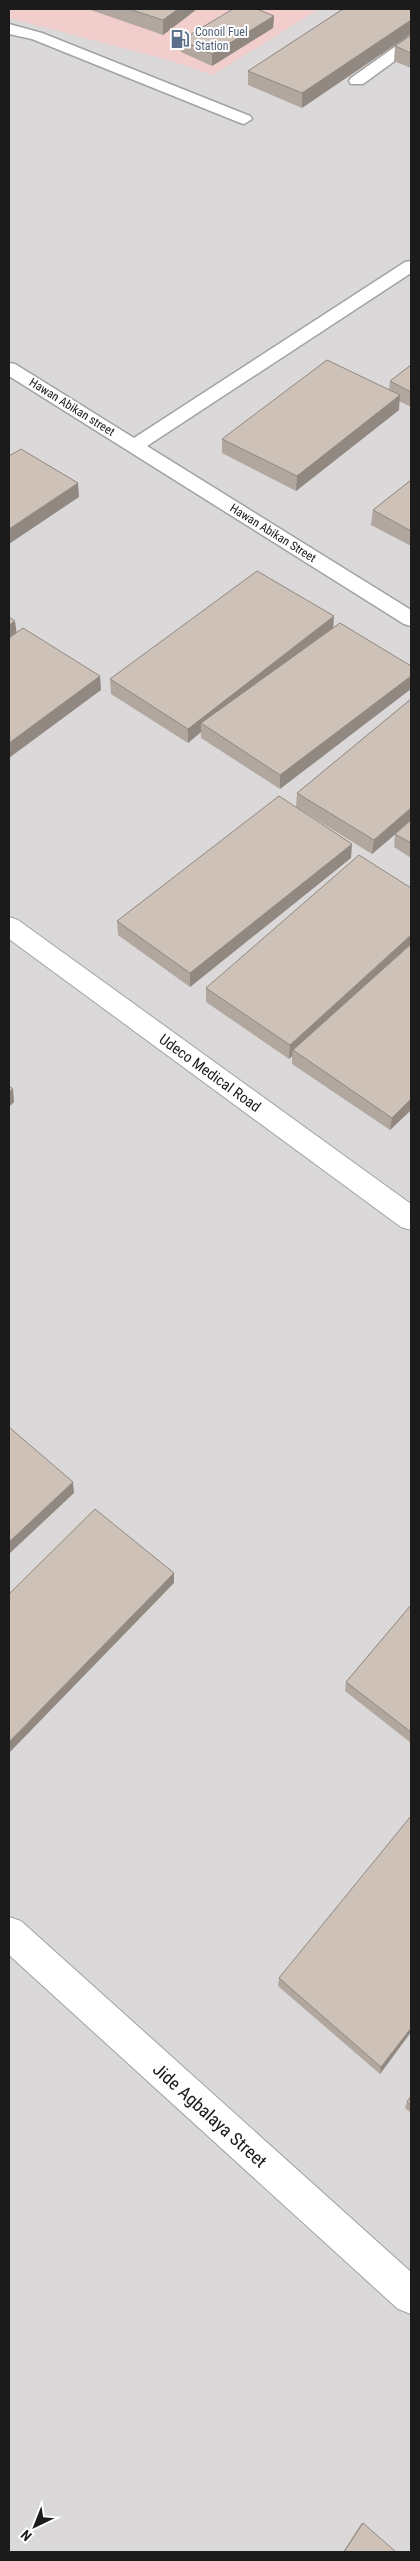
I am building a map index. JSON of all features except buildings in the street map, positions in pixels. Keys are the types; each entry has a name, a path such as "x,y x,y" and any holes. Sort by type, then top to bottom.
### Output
{"street":[{"name":"Udeco Medical Road","path":"9,926 411,1219"},
{"name":"Jide Agbalaya Street","path":"9,1933 411,2296"}],"lane":[{"path":"9,29 37,36 244,119"},
{"path":"357,81 411,42"},
{"path":"135,446 411,266"},
{"name":"Hawan Abikan street","path":"9,368 135,446"},
{"name":"Hawan Abikan Street","path":"135,446 411,619"}],"shaded area":[{"path":"9,9 411,9 411,2552 9,2552"},
{"name":"Conoil Fuel Station","path":"9,9 319,9 213,75 168,60 9,18"}],"place":[{"name":"Conoil Fuel Station","path":"180,39"}]}
